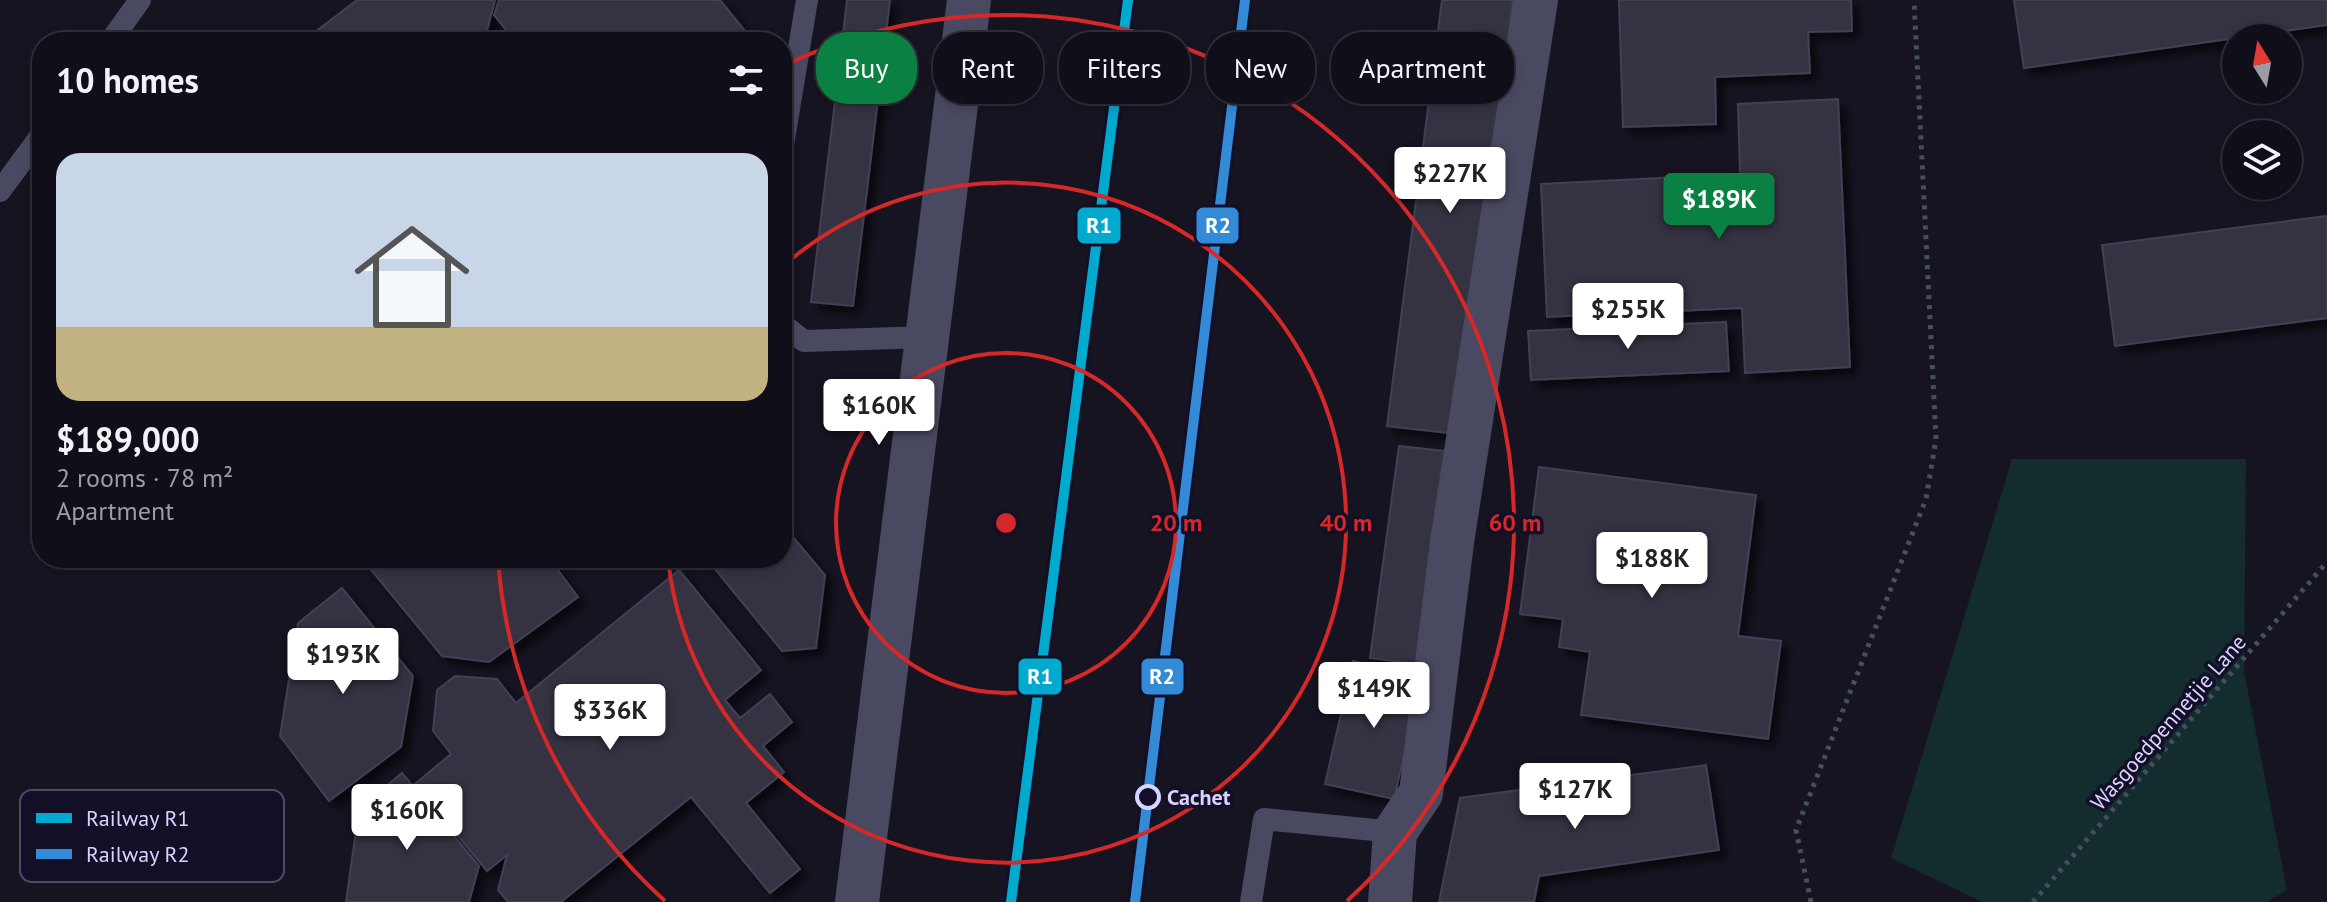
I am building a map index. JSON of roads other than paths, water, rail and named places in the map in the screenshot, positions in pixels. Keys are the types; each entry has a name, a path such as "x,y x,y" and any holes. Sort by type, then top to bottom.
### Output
{"street":[{"path":"857,902 969,0"},
{"path":"1390,902 1395,832 1421,793 1452,542 1536,0"}],"lane":[{"path":"117,32 140,0"},
{"path":"792,91 807,0"},
{"path":"0,191 32,148"},
{"path":"792,332 804,341 927,337"},
{"path":"1251,902 1264,819 1395,832"}],"railway":[{"path":"1011,902 1128,0"}],"rail line":[{"name":"R1","path":"1011,902 1128,0"},
{"name":"R2","path":"1135,902 1245,0"}],"place":[{"name":"Cachet","path":"1148,797"}]}
